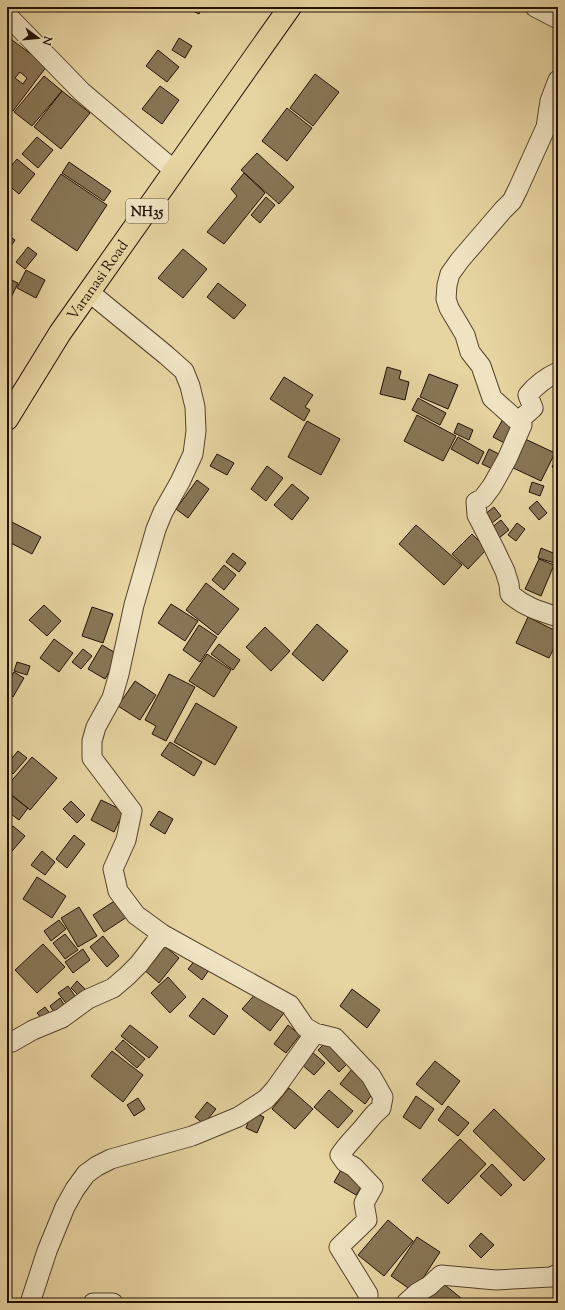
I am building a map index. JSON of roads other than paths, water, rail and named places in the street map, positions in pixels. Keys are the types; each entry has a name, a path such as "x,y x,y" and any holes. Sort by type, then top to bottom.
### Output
{"highway":[{"name":"Varanasi Road","path":"7,419 60,333 290,7"}],"street":[{"path":"535,7 558,19"},
{"path":"7,15 82,92 176,170"},
{"path":"522,425 492,398 481,366 470,352 466,335 449,308 446,299 447,285 450,274 460,260 508,206 518,189 546,127 550,101 558,80"},
{"path":"89,292 184,371 190,386 195,407 196,431 193,454 180,482 162,512 156,529 134,605 119,674 112,698 96,727 92,741 92,758 132,811 126,840 113,870 118,891 136,915 162,934 290,1005 305,1027 316,1033 335,1038 372,1076 383,1096 381,1108 371,1115 362,1129 340,1155 345,1162 354,1167 373,1188 364,1203 367,1220 339,1247 368,1294 368,1303"},
{"path":"558,372 547,377 528,395 533,408 522,418 522,425 507,459 492,486 483,498 476,502 477,515 505,571 510,594 529,608 558,617"},
{"path":"7,1043 62,1018 88,999 113,988 139,964 162,934"},
{"path":"30,1303 47,1251 65,1207 75,1189 86,1174 97,1166 111,1159 192,1136 238,1117 266,1099 316,1033"},
{"path":"406,1303 441,1276 496,1280 551,1277 558,1274"},
{"path":"93,1303 113,1303"}]}
